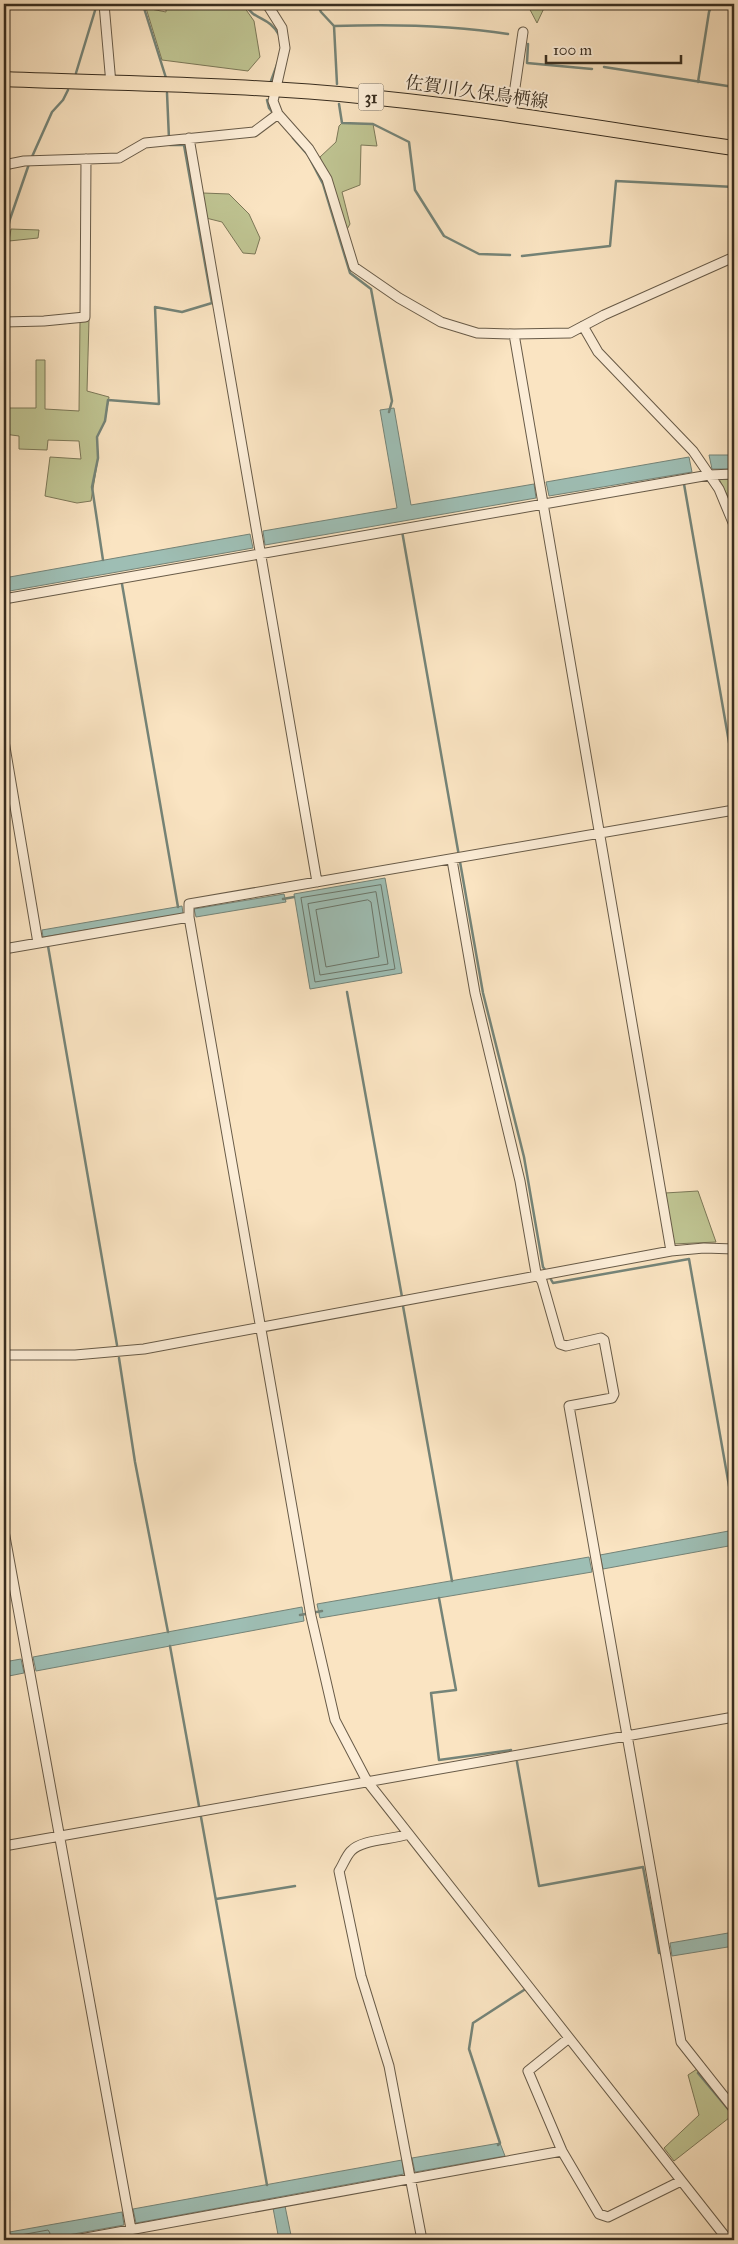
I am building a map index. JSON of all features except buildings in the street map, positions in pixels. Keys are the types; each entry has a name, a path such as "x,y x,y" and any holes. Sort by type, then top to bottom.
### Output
{"main road":[{"name":"佐賀川久保鳥栖線","path":"4,79 274,90 368,97 512,115 734,148"}],"street":[{"path":"104,4 111,84"},
{"path":"267,4 282,28 285,48 273,101 278,114 309,149 327,180 354,267 399,298 441,322 477,332 514,334 570,333 604,314 734,257"},
{"path":"512,115 523,32"},
{"path":"4,165 35,160 119,158 145,144 254,132 278,114"},
{"path":"189,138 317,882"},
{"path":"4,322 85,317 86,159"},
{"path":"583,326 598,352 698,458 719,489 734,525"},
{"path":"514,334 671,1251"},
{"path":"4,599 258,545 402,529 543,504 707,471 734,474"},
{"path":"4,741 38,943"},
{"path":"728,2240 367,1782 335,1720 311,1612 260,1327 189,904 734,810"},
{"path":"452,860 476,993 505,1111 520,1181 536,1273 545,1275"},
{"path":"4,949 189,913"},
{"path":"4,1355 48,1356 116,1352 671,1251 704,1248 734,1249"},
{"path":"545,1275 542,1281 560,1344 566,1346 601,1338 604,1340 614,1394 612,1398 569,1406 680,2042 734,2109"},
{"path":"4,1531 133,2240"},
{"path":"4,1846 734,1717"},
{"path":"408,1834 372,1842 352,1850 339,1871 361,1976 389,2066 422,2240"},
{"path":"569,2038 528,2071 562,2151 600,2214 608,2218 681,2181"},
{"path":"75,2240 278,2203 409,2170 562,2151"}],"green space":[{"path":"166,4 242,4 254,21 260,57 248,71 162,60 146,8 166,12"},
{"path":"527,4 546,4 537,23"},
{"path":"342,123 373,124 377,146 361,145 360,185 342,192 350,224 346,231 320,157 336,142 339,126"},
{"path":"203,193 229,194 249,214 260,238 255,254 243,253 222,222 206,218"},
{"path":"11,229 39,230 38,238 9,241"},
{"path":"89,320 87,391 109,397 105,421 97,437 98,458 91,501 77,503 45,496 50,457 81,459 79,441 48,440 47,450 19,449 19,436 4,434 4,408 36,408 36,360 45,360 45,409 79,411 80,321"},
{"path":"719,479 734,479 734,502 731,503"},
{"path":"698,1191 716,1242 673,1244 665,1193"},
{"path":"697,2069 734,2114 674,2161 664,2148 699,2115 688,2075"}],"water":[{"path":"394,408 411,505 534,484 536,498 265,545 263,531 397,508 380,410"},
{"path":"709,455 734,455 734,469 712,469"},
{"path":"689,457 692,472 549,496 546,482"},
{"path":"250,534 253,548 4,592 4,578"},
{"path":"385,878 402,973 310,989 294,894"},
{"path":"284,894 286,902 196,917 194,909"},
{"path":"182,906 183,914 43,937 42,930"},
{"path":"734,1530 734,1545 603,1569 600,1555"},
{"path":"589,1557 592,1572 320,1618 317,1604"},
{"path":"302,1607 304,1621 36,1671 33,1657"},
{"path":"21,1659 24,1673 4,1677 4,1662"},
{"path":"734,1932 734,1946 672,1956 670,1943"},
{"path":"500,2143 505,2156 415,2172 412,2158"},
{"path":"402,2160 404,2174 136,2223 133,2209"},
{"path":"285,2206 292,2240 279,2240 273,2208"},
{"path":"122,2212 124,2225 40,2240 4,2240 4,2233"}],"waterway":[{"path":"76,73 97,4"},
{"path":"146,4 144,8 166,78"},
{"path":"245,4 253,13 271,25 279,35"},
{"path":"317,4 321,12 334,26 337,84"},
{"path":"698,82 709,12 712,4"},
{"path":"334,26 421,26 508,34"},
{"path":"528,44 527,63 592,69"},
{"path":"271,81 278,62"},
{"path":"604,67 734,87"},
{"path":"31,159 52,112 63,100 68,90"},
{"path":"167,93 169,139"},
{"path":"267,100 269,108 274,114"},
{"path":"339,104 342,123 373,124 409,142 415,190 444,236 479,254 510,255"},
{"path":"293,138 308,155 323,184 350,273 371,289 392,401 389,412"},
{"path":"103,560 92,487 98,458 97,437 105,421 108,400 159,404 155,307 182,312 212,303 184,145 170,145"},
{"path":"4,244 10,219 29,164"},
{"path":"522,256 610,246 616,181 734,187"},
{"path":"734,771 684,484 734,771"},
{"path":"402,531 483,993 524,1157 543,1267 546,1271"},
{"path":"122,584 178,907"},
{"path":"283,899 294,897"},
{"path":"48,946 117,1345"},
{"path":"347,992 402,1297"},
{"path":"549,1276 553,1283 689,1259 734,1514"},
{"path":"403,1306 452,1581"},
{"path":"119,1358 135,1462 168,1632"},
{"path":"439,1598 456,1690 431,1693 439,1760 511,1750"},
{"path":"300,1615 322,1611"},
{"path":"170,1646 199,1806"},
{"path":"517,1762 539,1886 643,1867 659,1953"},
{"path":"201,1817 267,2185"},
{"path":"216,1899 295,1886"},
{"path":"498,2145 500,2143 469,2049 473,2023 524,1990"},
{"path":"698,2073 734,2116"}]}
